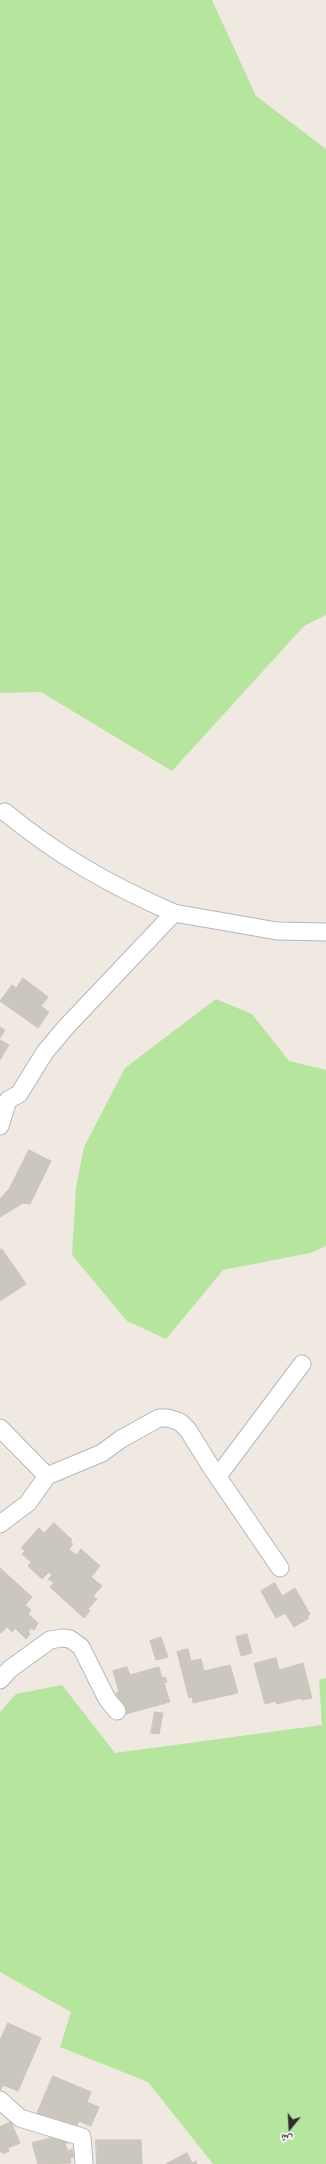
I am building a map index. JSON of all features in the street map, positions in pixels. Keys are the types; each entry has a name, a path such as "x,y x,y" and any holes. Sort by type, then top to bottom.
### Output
{"street":[{"path":"5,812 54,849 113,886 174,913 277,931 326,932"},
{"path":"0,1126 4,1098 19,1094 45,1052 66,1026 174,913"},
{"path":"218,1476 302,1364"},
{"path":"0,1524 28,1503 47,1476 102,1453 159,1418 168,1418 180,1422 188,1430 280,1568"},
{"path":"0,1428 47,1476"},
{"path":"0,1680 10,1669 50,1640 62,1638 70,1639 81,1647 107,1699 117,1711"},
{"path":"0,2100 20,2118 82,2137 84,2164"}],"green space":[{"path":"0,0 212,0 256,96 326,149 326,615 304,626 172,771 41,692 0,693"},
{"path":"216,999 252,1014 289,1061 326,1070 326,1246 310,1253 223,1270 166,1339 127,1321 72,1255 76,1188 84,1147 125,1068"},
{"path":"326,1678 326,2164 213,2164 148,2082 60,2047 71,2012 0,1972 0,1712 16,1694 62,1685 115,1753 322,1725 319,1680"}],"building":[{"path":"23,978 48,997 41,1006 49,1012 38,1028 0,1001 12,985 16,988"},
{"path":"0,1027 5,1030 0,1038"},
{"path":"0,1040 9,1045 0,1060"},
{"path":"29,1150 51,1161 30,1204 23,1203 0,1217 0,1199 9,1189"},
{"path":"2,1249 26,1284 0,1301 0,1250"},
{"path":"54,1523 72,1540 70,1542 73,1544 69,1549 76,1555 81,1549 100,1566 91,1577 102,1586 93,1596 97,1599 88,1609 90,1611 84,1618 50,1587 54,1583 48,1579 52,1575 49,1572 42,1579 28,1566 31,1562 22,1554 25,1551 21,1548 39,1528 44,1533"},
{"path":"0,1568 32,1597 25,1605 31,1610 28,1614 38,1623 34,1630 31,1628 28,1632 30,1634 26,1639 15,1628 12,1632 7,1627 1,1633 0,1632"},
{"path":"275,1583 282,1596 295,1588 310,1614 307,1616 309,1618 294,1627 285,1613 276,1618 261,1591"},
{"path":"247,1634 252,1653 241,1656 236,1637"},
{"path":"161,1637 168,1657 156,1660 150,1641"},
{"path":"188,1649 191,1661 201,1659 204,1671 230,1665 238,1693 193,1703 192,1697 189,1698 177,1652"},
{"path":"276,1658 279,1670 303,1663 312,1698 302,1700 302,1698 276,1704 276,1701 265,1704 254,1664"},
{"path":"127,1667 130,1675 159,1667 162,1678 165,1677 167,1682 164,1683 170,1702 126,1714 122,1701 118,1702 116,1693 119,1692 113,1671"},
{"path":"155,1712 163,1713 159,1734 151,1733"},
{"path":"8,2023 41,2038 18,2091 3,2085 0,2091 0,2041"},
{"path":"53,2076 91,2092 87,2102 99,2107 91,2126 79,2121 74,2132 36,2116"},
{"path":"11,2122 20,2143 8,2148 9,2151 3,2154 2,2151 0,2152 0,2127"},
{"path":"66,2134 70,2142 65,2144 68,2151 72,2149 74,2157 70,2158 71,2163 38,2164 32,2143"},
{"path":"96,2140 141,2140 142,2164 97,2164"},
{"path":"187,2153 192,2163 196,2161 197,2164 166,2164"}]}
